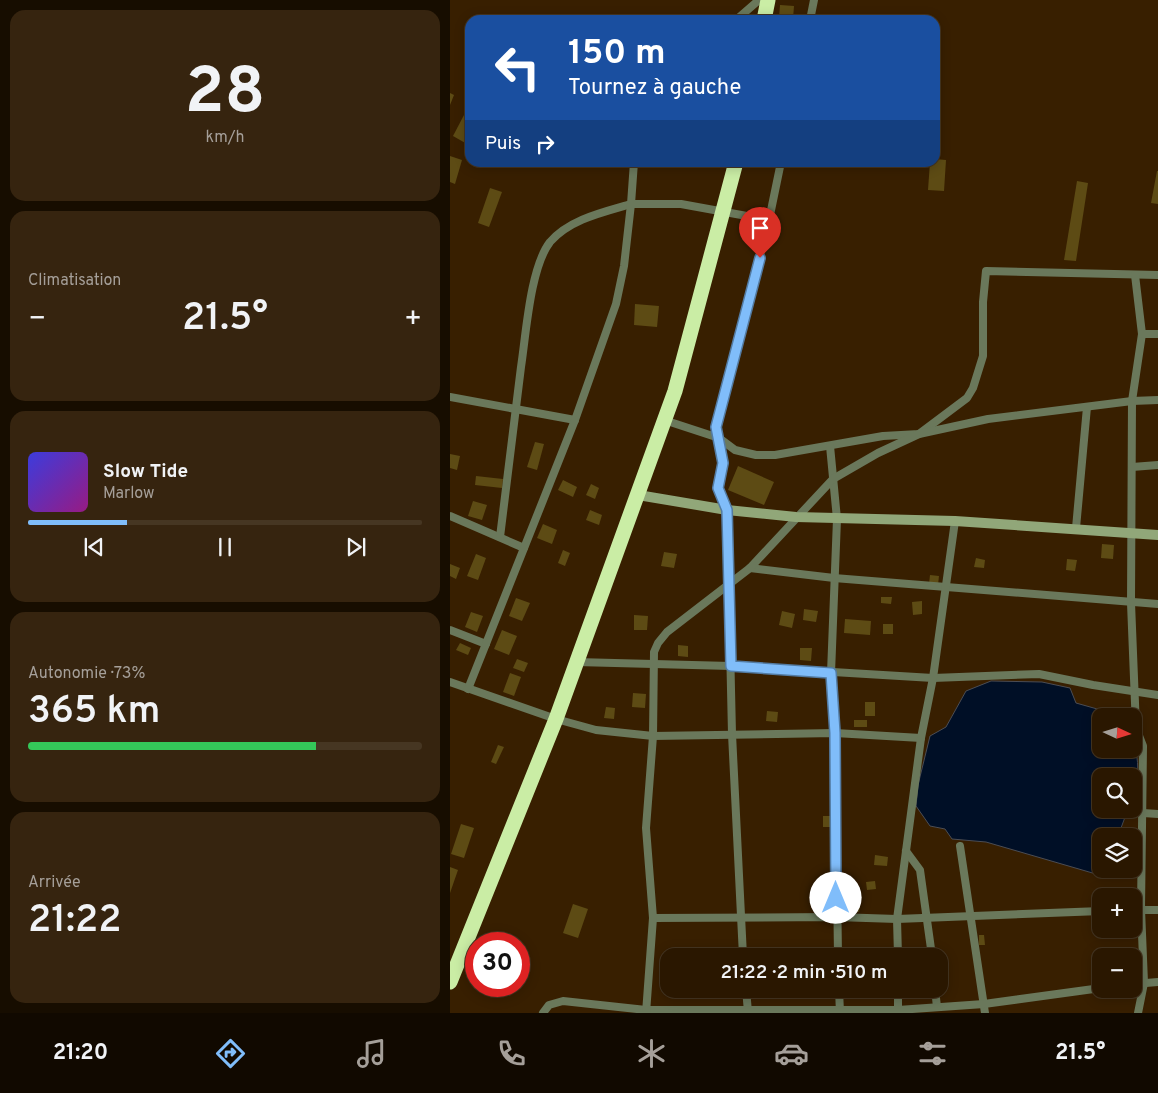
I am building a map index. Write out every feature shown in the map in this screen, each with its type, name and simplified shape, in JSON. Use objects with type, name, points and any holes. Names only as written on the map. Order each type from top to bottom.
[{"type":"highway","points":[[765,15],[768,0]]},
{"type":"highway","points":[[450,982],[556,719],[638,495],[664,420],[697,313],[735,167]]},
{"type":"street","points":[[742,15],[759,0]]},
{"type":"street","points":[[811,15],[814,0]]},
{"type":"street","points":[[468,689],[575,420],[616,304],[624,266],[634,167]]},
{"type":"street","points":[[742,948],[739,919],[732,734],[727,510],[718,488],[723,463],[716,427],[769,220],[780,167]]},
{"type":"street","points":[[500,538],[528,320],[542,255],[551,241],[585,218],[602,211],[631,204],[681,204],[769,220]]},
{"type":"street","points":[[646,1011],[653,918],[646,828],[653,736],[654,652],[658,643],[667,632],[750,568],[833,479],[919,434],[967,398],[973,388],[983,356],[986,271],[1158,275]]},
{"type":"street","points":[[1135,275],[1142,334],[1132,401],[1131,603],[1136,728],[1143,746],[1143,813],[1138,888]]},
{"type":"street","points":[[1142,334],[1158,334]]},
{"type":"street","points":[[450,397],[575,420]]},
{"type":"street","points":[[664,420],[719,438],[735,450],[756,455],[775,456],[883,436],[919,434],[988,419],[1132,401],[1158,400]]},
{"type":"street","points":[[1076,528],[1087,407]]},
{"type":"street","points":[[830,446],[837,519],[831,673],[835,733],[838,948]]},
{"type":"street","points":[[1132,467],[1158,465]]},
{"type":"street","points":[[638,495],[727,510],[796,517],[1076,528],[1158,535]]},
{"type":"street","points":[[450,516],[524,548]]},
{"type":"street","points":[[898,948],[898,919],[921,738],[933,678],[955,522]]},
{"type":"street","points":[[750,568],[834,578],[1158,604]]},
{"type":"street","points":[[450,630],[486,644]]},
{"type":"street","points":[[576,662],[654,666],[731,666],[933,678],[1039,674],[1158,695]]},
{"type":"street","points":[[450,682],[556,719],[596,730],[653,736],[835,733],[921,738]]},
{"type":"street","points":[[1143,813],[1158,814]]},
{"type":"street","points":[[960,846],[972,916],[985,1013]]},
{"type":"street","points":[[906,851],[920,870],[931,948]]},
{"type":"street","points":[[1142,909],[1158,910]]},
{"type":"street","points":[[653,918],[739,919],[836,916],[898,919],[1092,911]]},
{"type":"street","points":[[1138,1013],[1144,983],[1140,938]]},
{"type":"street","points":[[1144,983],[1158,982]]},
{"type":"street","points":[[543,1013],[549,1005],[563,1001],[646,1011],[898,1012],[984,1004],[1092,989]]},
{"type":"street","points":[[747,998],[748,1011]]},
{"type":"street","points":[[839,998],[840,1011]]},
{"type":"street","points":[[898,998],[898,1012]]},
{"type":"street","points":[[936,998],[937,1007]]},
{"type":"water","points":[[991,681],[1042,682],[1070,688],[1076,703],[1094,708],[1092,708],[1092,758],[1137,758],[1138,768],[1092,768],[1092,818],[1125,818],[1121,828],[1092,828],[1092,873],[986,842],[952,839],[945,829],[930,826],[916,806],[918,785],[930,736],[946,727],[966,691]]},
{"type":"building","points":[[780,5],[794,6],[793,15],[779,15]]},
{"type":"building","points":[[450,93],[454,95],[450,105]]},
{"type":"building","points":[[464,115],[465,116],[465,143],[453,136]]},
{"type":"building","points":[[450,156],[462,160],[455,184],[450,182]]},
{"type":"building","points":[[940,159],[946,160],[944,191],[928,190],[930,167],[940,167]]},
{"type":"building","points":[[1158,171],[1158,204],[1151,203]]},
{"type":"building","points":[[1077,181],[1088,183],[1076,261],[1064,260]]},
{"type":"building","points":[[490,188],[502,192],[489,227],[478,223]]},
{"type":"building","points":[[635,304],[659,306],[657,327],[634,325]]},
{"type":"building","points":[[535,442],[544,444],[537,470],[527,467]]},
{"type":"building","points":[[450,454],[460,456],[457,470],[450,468]]},
{"type":"building","points":[[738,466],[774,482],[764,505],[728,490]]},
{"type":"building","points":[[476,476],[503,479],[502,488],[475,485]]},
{"type":"building","points":[[563,480],[577,487],[573,497],[558,490]]},
{"type":"building","points":[[591,484],[599,488],[595,499],[586,495]]},
{"type":"building","points":[[473,501],[487,505],[482,520],[468,516]]},
{"type":"building","points":[[590,510],[602,515],[599,525],[586,520]]},
{"type":"building","points":[[543,524],[557,530],[552,544],[537,538]]},
{"type":"building","points":[[1102,544],[1114,545],[1113,559],[1101,558]]},
{"type":"building","points":[[563,550],[570,553],[565,566],[558,563]]},
{"type":"building","points":[[664,552],[677,554],[674,568],[661,566]]},
{"type":"building","points":[[476,554],[486,558],[478,580],[467,576]]},
{"type":"building","points":[[976,558],[985,560],[984,568],[974,567]]},
{"type":"building","points":[[1067,559],[1077,560],[1075,571],[1066,570]]},
{"type":"building","points":[[450,564],[460,568],[456,579],[450,576]]},
{"type":"building","points":[[930,575],[939,576],[938,585],[929,584]]},
{"type":"building","points":[[881,597],[892,597],[891,604],[881,603]]},
{"type":"building","points":[[516,598],[530,603],[522,621],[509,616]]},
{"type":"building","points":[[922,601],[922,614],[913,615],[912,602]]},
{"type":"building","points":[[804,609],[818,611],[816,622],[803,620]]},
{"type":"building","points":[[782,611],[795,614],[792,628],[779,625]]},
{"type":"building","points":[[471,612],[483,616],[477,632],[465,627]]},
{"type":"building","points":[[634,615],[648,616],[647,630],[634,630]]},
{"type":"building","points":[[845,619],[871,621],[870,635],[844,633]]},
{"type":"building","points":[[883,624],[893,624],[893,634],[883,634]]},
{"type":"building","points":[[502,630],[517,636],[509,655],[494,649]]},
{"type":"building","points":[[460,643],[471,648],[468,655],[456,650]]},
{"type":"building","points":[[678,645],[688,646],[688,657],[678,656]]},
{"type":"building","points":[[800,648],[812,648],[811,661],[800,660]]},
{"type":"building","points":[[517,659],[528,663],[524,672],[513,668]]},
{"type":"building","points":[[510,673],[521,677],[514,696],[503,692]]},
{"type":"building","points":[[633,693],[646,694],[645,708],[632,707]]},
{"type":"building","points":[[865,702],[875,702],[875,716],[865,716]]},
{"type":"building","points":[[606,707],[615,708],[614,719],[604,718]]},
{"type":"building","points":[[767,711],[778,712],[777,722],[766,721]]},
{"type":"building","points":[[854,720],[867,720],[867,727],[854,727]]},
{"type":"building","points":[[498,745],[504,747],[496,764],[491,762]]},
{"type":"building","points":[[823,816],[832,816],[831,827],[823,827]]},
{"type":"building","points":[[461,824],[474,828],[464,858],[451,854]]},
{"type":"building","points":[[875,855],[888,857],[887,866],[874,865]]},
{"type":"building","points":[[450,867],[458,870],[450,893]]},
{"type":"building","points":[[875,881],[876,889],[867,890],[866,882]]},
{"type":"building","points":[[573,904],[588,909],[578,938],[563,933]]},
{"type":"building","points":[[846,905],[860,906],[859,912],[845,911]]},
{"type":"building","points":[[979,935],[984,935],[985,945],[979,945]]},
{"type":"route","points":[[760,258],[716,427],[723,463],[718,488],[727,510],[731,666],[831,673],[835,733],[836,898]]}]
